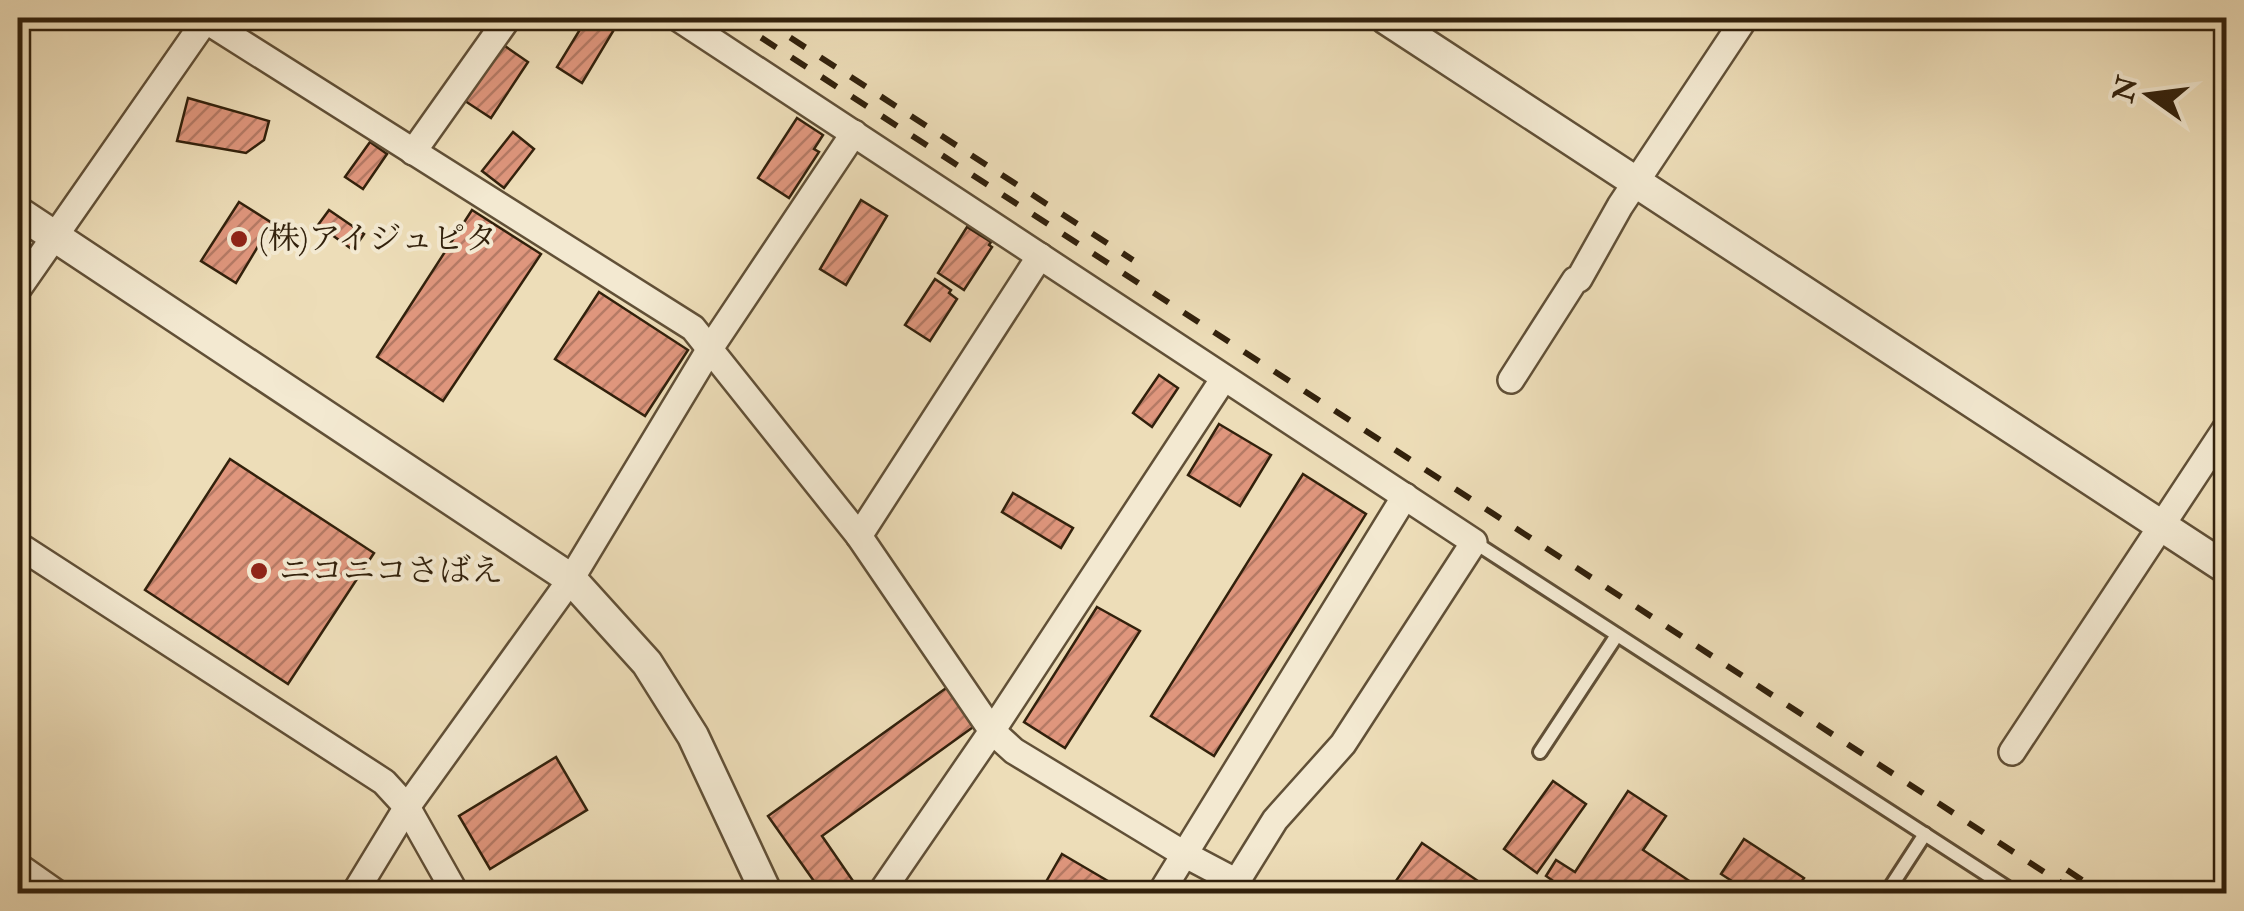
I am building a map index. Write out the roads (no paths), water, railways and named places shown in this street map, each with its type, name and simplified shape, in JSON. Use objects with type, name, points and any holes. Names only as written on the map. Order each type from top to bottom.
[{"type":"street","points":[[18,288],[204,18],[693,328],[859,536],[992,731],[1014,751],[1233,888],[1274,820],[1343,744],[1474,542],[678,18]]},
{"type":"street","points":[[414,152],[508,18]]},
{"type":"street","points":[[1385,18],[2226,568]]},
{"type":"street","points":[[1511,380],[1745,18]]},
{"type":"street","points":[[354,894],[407,807],[571,579],[711,347],[854,133]]},
{"type":"street","points":[[18,212],[571,579],[647,664],[693,736],[767,894]]},
{"type":"street","points":[[859,536],[1040,256]]},
{"type":"street","points":[[880,894],[1224,378]]},
{"type":"street","points":[[2012,752],[2226,428]]},
{"type":"street","points":[[1160,894],[1405,496]]},
{"type":"street","points":[[18,545],[384,782],[407,807],[456,894]]},
{"type":"street","points":[[18,866],[58,894]]},
{"type":"lane","points":[[1474,542],[2017,894]]},
{"type":"lane","points":[[1540,752],[1617,635]]},
{"type":"lane","points":[[1886,894],[1925,834]]},
{"type":"railway","points":[[731,18],[2078,894]]},
{"type":"railway","points":[[760,18],[1133,260]]},
{"type":"railway","points":[[2067,870],[2103,894]]},
{"type":"place","name":"(株)アイジュピタ","points":[[239,239]]},
{"type":"place","name":"ニコニコさばえ","points":[[259,571]]}]
